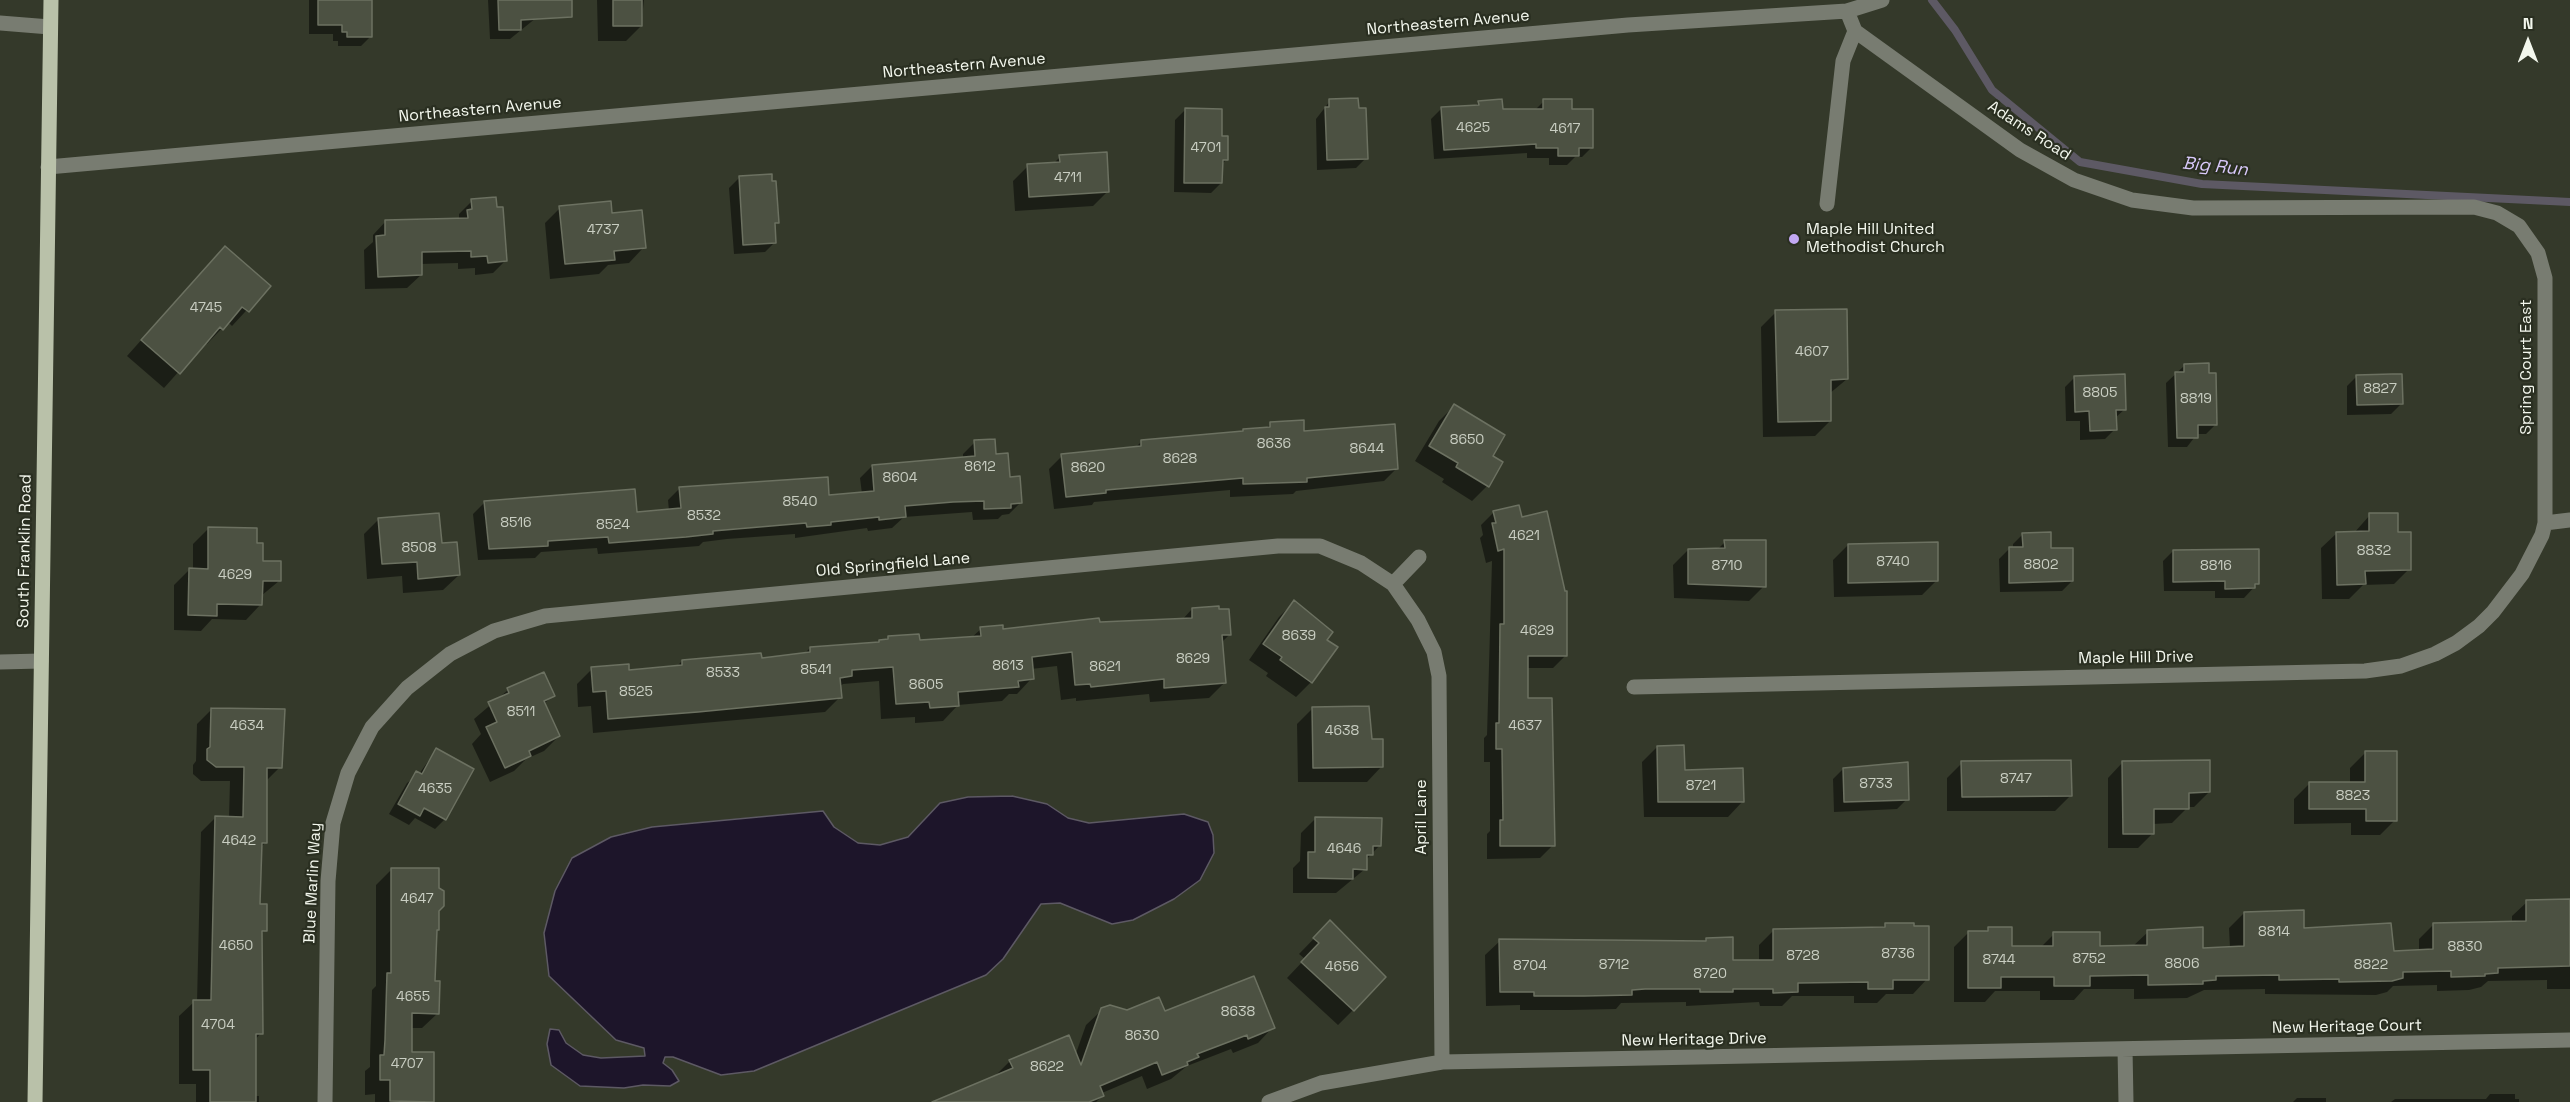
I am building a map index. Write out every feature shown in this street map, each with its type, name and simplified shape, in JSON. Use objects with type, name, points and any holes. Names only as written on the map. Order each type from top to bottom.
[{"type":"main road","name":"South Franklin Road","points":[[35,1102],[51,0]]},
{"type":"street","name":"Northeastern Avenue","points":[[48,167],[1628,25],[1847,11],[1882,0]]},
{"type":"street","points":[[1827,204],[1843,61],[1855,31],[1847,11]]},
{"type":"street","points":[[0,23],[50,27]]},
{"type":"street","name":"Adams Road","points":[[1855,31],[2020,150],[2074,180],[2132,200],[2193,208],[2474,207],[2513,222]]},
{"type":"street","name":"Spring Court East","points":[[2513,222],[2532,241],[2544,270],[2545,524]]},
{"type":"street","points":[[2545,524],[2570,520]]},
{"type":"street","name":"Maple Hill Drive","points":[[1634,687],[2365,671],[2401,666],[2435,654],[2456,643],[2493,612],[2522,574],[2538,545],[2545,524]]},
{"type":"street","name":"Old Springfield Lane","points":[[407,688],[450,654],[494,631],[545,616],[1278,546],[1320,546],[1361,563],[1393,584]]},
{"type":"street","points":[[1393,584],[1419,557]]},
{"type":"street","name":"April Lane","points":[[1393,584],[1418,620],[1434,652],[1439,676],[1442,1062]]},
{"type":"street","points":[[0,662],[41,661]]},
{"type":"street","name":"Blue Marlin Way","points":[[325,1102],[328,881],[333,823],[348,773],[372,727],[407,688]]},
{"type":"street","name":"New Heritage Court","points":[[2126,1049],[2570,1040]]},
{"type":"street","points":[[2126,1049],[2126,1102]]},
{"type":"street","name":"New Heritage Drive","points":[[1269,1102],[1321,1083],[1442,1062],[2126,1049]]},
{"type":"shaded area","points":[[1012,796],[1047,804],[1068,818],[1089,823],[1184,814],[1208,822],[1213,835],[1214,853],[1200,880],[1174,899],[1133,920],[1112,924],[1060,903],[1041,904],[1003,959],[986,975],[754,1071],[721,1075],[673,1057],[665,1057],[663,1063],[672,1070],[679,1081],[670,1086],[643,1085],[624,1088],[580,1086],[551,1065],[547,1044],[550,1029],[559,1030],[566,1043],[583,1055],[601,1058],[645,1056],[644,1048],[616,1040],[549,976],[544,933],[555,891],[572,858],[611,837],[652,827],[823,811],[834,827],[858,843],[880,845],[908,837],[940,803],[968,797]]},
{"type":"building","points":[[318,0],[372,0],[372,37],[347,37],[347,32],[342,32],[342,25],[318,25]]},
{"type":"building","points":[[498,0],[572,0],[572,17],[521,20],[521,30],[499,30]]},
{"type":"building","points":[[613,0],[642,0],[642,26],[613,26]]},
{"type":"building","points":[[1358,98],[1359,108],[1366,108],[1368,159],[1327,160],[1325,107],[1329,107],[1329,99]]},
{"type":"building","points":[[1502,99],[1503,109],[1543,109],[1543,99],[1572,99],[1572,109],[1593,109],[1593,148],[1579,148],[1579,156],[1558,156],[1558,148],[1536,148],[1536,144],[1444,150],[1441,107],[1479,105],[1478,101]]},
{"type":"building","points":[[1185,108],[1222,109],[1222,136],[1228,136],[1228,160],[1223,160],[1222,183],[1184,183]]},
{"type":"building","points":[[1107,152],[1109,192],[1029,197],[1027,164],[1060,162],[1059,155]]},
{"type":"building","points":[[772,174],[772,181],[776,181],[779,223],[775,223],[776,243],[743,245],[739,176]]},
{"type":"building","points":[[496,197],[497,207],[503,207],[507,261],[488,263],[487,256],[471,257],[471,251],[422,252],[422,275],[378,277],[376,236],[385,235],[385,220],[468,218],[467,210],[472,209],[471,199]]},
{"type":"building","points":[[611,201],[612,213],[642,210],[646,248],[614,251],[615,260],[565,264],[559,206]]},
{"type":"building","points":[[225,246],[271,286],[249,312],[242,307],[223,330],[220,327],[180,374],[141,340]]},
{"type":"building","points":[[1847,309],[1848,379],[1831,380],[1831,421],[1778,422],[1775,310]]},
{"type":"building","points":[[2209,363],[2209,373],[2216,373],[2217,425],[2198,425],[2198,438],[2177,438],[2175,372],[2184,372],[2184,364]]},
{"type":"building","points":[[2125,374],[2126,410],[2116,410],[2117,430],[2090,431],[2089,411],[2075,412],[2074,376]]},
{"type":"building","points":[[2402,374],[2403,404],[2357,405],[2356,375]]},
{"type":"building","points":[[1454,404],[1505,435],[1493,456],[1503,462],[1489,487],[1456,467],[1458,463],[1429,446]]},
{"type":"building","points":[[1304,420],[1304,431],[1395,424],[1398,469],[1307,478],[1307,482],[1243,484],[1243,478],[1106,490],[1106,493],[1066,497],[1061,454],[1141,446],[1141,440],[1243,431],[1243,429],[1270,427],[1270,422]]},
{"type":"building","points":[[995,439],[996,454],[1008,453],[1010,477],[1020,476],[1022,503],[1011,504],[1011,508],[984,509],[984,501],[953,502],[905,506],[906,517],[831,522],[831,525],[807,527],[806,523],[713,531],[713,534],[686,537],[609,543],[608,537],[548,541],[548,546],[489,549],[484,501],[635,489],[637,512],[681,508],[679,487],[828,477],[829,495],[874,491],[872,465],[975,456],[974,440]]},
{"type":"building","points":[[1519,505],[1522,517],[1547,511],[1565,591],[1567,591],[1567,656],[1528,656],[1528,698],[1552,698],[1555,846],[1500,846],[1500,820],[1503,820],[1502,749],[1496,749],[1496,723],[1499,723],[1500,624],[1504,624],[1504,549],[1498,551],[1492,523],[1496,523],[1493,511]]},
{"type":"building","points":[[439,513],[442,543],[457,542],[460,575],[418,579],[417,562],[382,564],[378,518]]},
{"type":"building","points":[[2369,513],[2398,513],[2398,532],[2411,532],[2411,570],[2365,571],[2366,584],[2337,585],[2336,532],[2369,531]]},
{"type":"building","points":[[208,527],[257,528],[257,543],[263,543],[263,561],[281,561],[281,581],[263,581],[262,605],[217,604],[217,616],[188,615],[189,568],[208,569]]},
{"type":"building","points":[[2051,532],[2051,548],[2073,548],[2073,581],[2009,583],[2009,547],[2023,547],[2022,533]]},
{"type":"building","points":[[1724,540],[1766,540],[1766,587],[1688,584],[1688,549],[1725,548]]},
{"type":"building","points":[[1938,542],[1938,581],[1848,583],[1848,544]]},
{"type":"building","points":[[2259,549],[2259,584],[2255,584],[2255,588],[2225,589],[2225,581],[2173,582],[2173,550]]},
{"type":"building","points":[[1294,600],[1333,632],[1327,640],[1338,647],[1312,683],[1280,660],[1282,657],[1263,644]]},
{"type":"building","points":[[1219,606],[1219,609],[1229,609],[1231,635],[1222,635],[1226,683],[1164,688],[1164,679],[1091,687],[1090,684],[1075,685],[1072,652],[1032,657],[1034,679],[1018,681],[1019,687],[958,692],[959,706],[930,708],[929,702],[896,704],[893,667],[852,670],[852,676],[840,678],[842,698],[698,712],[608,719],[606,691],[593,692],[591,667],[629,664],[629,670],[682,665],[682,660],[761,653],[762,658],[810,652],[810,647],[879,642],[879,640],[888,639],[888,636],[919,634],[920,640],[981,636],[980,627],[1003,625],[1003,629],[1099,618],[1100,622],[1192,618],[1192,608]]},
{"type":"building","points":[[544,672],[555,696],[544,701],[560,736],[529,751],[531,756],[505,768],[486,727],[497,722],[488,702],[509,693],[507,688]]},
{"type":"building","points":[[1369,706],[1372,739],[1383,739],[1383,767],[1313,768],[1312,707]]},
{"type":"building","points":[[211,708],[285,709],[282,768],[267,768],[267,843],[262,843],[260,904],[267,904],[267,931],[262,931],[263,1034],[256,1034],[256,1102],[210,1102],[210,1070],[193,1070],[193,1000],[211,1000],[215,816],[243,817],[244,767],[216,767],[207,760],[207,749],[210,747]]},
{"type":"building","points":[[1684,745],[1685,770],[1743,768],[1744,802],[1658,802],[1657,746]]},
{"type":"building","points":[[436,748],[474,769],[446,820],[424,808],[420,816],[398,804],[416,771],[422,774]]},
{"type":"building","points":[[2365,751],[2397,751],[2397,821],[2366,821],[2366,809],[2309,809],[2309,782],[2365,782]]},
{"type":"building","points":[[2071,760],[2072,796],[1962,797],[1961,761]]},
{"type":"building","points":[[2210,760],[2210,792],[2189,793],[2189,809],[2154,809],[2154,834],[2123,834],[2122,761]]},
{"type":"building","points":[[1908,762],[1909,800],[1844,802],[1843,768]]},
{"type":"building","points":[[1315,817],[1382,818],[1381,846],[1373,846],[1373,855],[1367,855],[1367,870],[1353,869],[1353,879],[1308,878],[1308,852],[1315,852]]},
{"type":"building","points":[[391,868],[439,868],[439,888],[444,891],[444,906],[439,911],[439,930],[437,930],[435,981],[440,981],[439,1014],[412,1013],[412,1052],[434,1052],[434,1102],[390,1101],[390,1080],[380,1080],[380,1055],[384,1055],[385,1040],[387,973],[391,973]]},
{"type":"building","points":[[2570,899],[2570,966],[2498,968],[2498,973],[2485,974],[2485,976],[2451,977],[2451,971],[2403,972],[2403,978],[2392,981],[2279,980],[2279,975],[2216,976],[2216,980],[2203,981],[2203,984],[2148,985],[2148,975],[2090,976],[2090,986],[2054,986],[2054,977],[2001,977],[2001,988],[1968,988],[1968,931],[1988,931],[1988,927],[2012,927],[2012,946],[2053,946],[2053,932],[2100,932],[2100,946],[2147,945],[2147,930],[2203,927],[2203,948],[2244,946],[2244,912],[2304,910],[2304,928],[2391,923],[2394,951],[2433,949],[2433,923],[2526,921],[2526,900]]},
{"type":"building","points":[[1330,920],[1386,977],[1354,1011],[1301,962],[1319,943],[1313,938]]},
{"type":"building","points":[[1885,923],[1914,923],[1914,926],[1929,926],[1929,980],[1893,980],[1893,989],[1868,989],[1868,982],[1798,983],[1798,992],[1773,993],[1773,989],[1700,992],[1700,989],[1645,989],[1632,990],[1632,995],[1584,996],[1534,996],[1534,992],[1500,992],[1499,939],[1706,941],[1706,938],[1733,937],[1733,960],[1773,960],[1773,929],[1885,927]]},
{"type":"building","points":[[1254,976],[1275,1028],[1248,1039],[1247,1035],[1197,1054],[1199,1057],[1187,1062],[1188,1065],[1162,1075],[1157,1062],[1100,1086],[1104,1096],[1089,1102],[932,1102],[1013,1068],[1009,1060],[1069,1035],[1081,1065],[1101,1008],[1110,1005],[1127,1010],[1159,997],[1165,1011]]},
{"type":"waterway","name":"Big Run","points":[[1932,0],[1955,30],[1992,90],[2080,162],[2202,184],[2570,202]]},
{"type":"place","name":"Maple Hill United Methodist Church","points":[[1794,239]]}]
